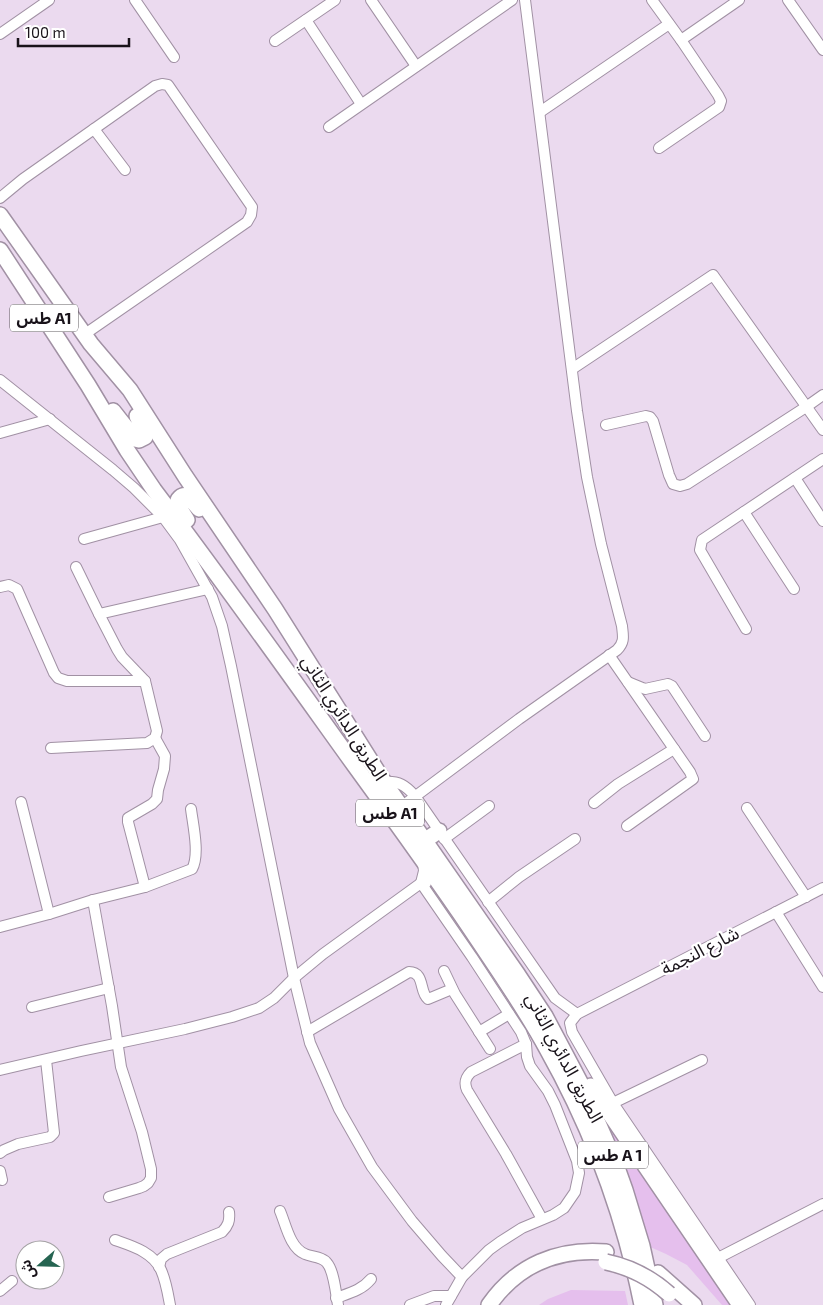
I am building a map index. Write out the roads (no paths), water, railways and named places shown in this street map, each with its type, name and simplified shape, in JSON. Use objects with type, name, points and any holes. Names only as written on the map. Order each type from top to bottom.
[{"type":"highway","name":"الطريق الدائري الثاني","points":[[0,215],[88,339],[130,390],[185,476],[275,609],[384,782],[518,975],[544,1016],[582,1084],[616,1162],[642,1246],[655,1305]]},
{"type":"highway","points":[[0,241],[109,406],[135,439],[143,439],[146,433],[132,406],[88,339]]},
{"type":"highway","name":"الطريق الدائري الثاني","points":[[0,250],[154,490],[423,858],[443,888],[478,953],[507,982],[534,1024],[575,1104],[597,1155],[615,1203],[635,1272],[640,1301]]},
{"type":"highway","points":[[250,621],[239,597],[179,508],[178,501],[181,497],[186,495],[191,498],[251,583],[275,609]]},
{"type":"highway","points":[[424,841],[442,835]]},
{"type":"highway","points":[[544,1016],[567,1046],[602,1103],[740,1305]]},
{"type":"highway","points":[[490,1305],[508,1283],[525,1270],[539,1262],[574,1252],[633,1260],[658,1273],[694,1305]]},
{"type":"highway","points":[[502,1305],[521,1285],[546,1270],[556,1266],[606,1257],[653,1281],[681,1305]]},
{"type":"street","points":[[0,34],[49,0]]},
{"type":"street","points":[[135,0],[174,57]]},
{"type":"street","points":[[275,41],[335,0]]},
{"type":"street","points":[[371,0],[416,66]]},
{"type":"street","points":[[329,127],[512,0]]},
{"type":"street","points":[[652,0],[721,101],[719,107],[659,148]]},
{"type":"street","points":[[681,40],[739,0]]},
{"type":"street","points":[[788,0],[823,50]]},
{"type":"street","points":[[401,807],[609,655],[621,646],[624,640],[587,477],[540,112],[528,2]]},
{"type":"street","points":[[306,20],[361,104]]},
{"type":"street","points":[[540,112],[669,24]]},
{"type":"street","points":[[0,198],[23,179],[155,86],[162,84],[168,85],[252,207],[252,215],[247,222],[88,339]]},
{"type":"street","points":[[94,129],[125,170]]},
{"type":"street","points":[[572,369],[713,275],[823,430]]},
{"type":"street","points":[[0,380],[113,470],[163,517],[180,540],[208,589],[216,607],[231,666],[294,978],[310,1043],[339,1109],[372,1167],[412,1221],[462,1277]]},
{"type":"street","points":[[606,425],[646,416],[650,417],[653,421],[669,475],[673,484],[680,486],[687,484],[823,395]]},
{"type":"street","points":[[0,434],[50,419]]},
{"type":"street","points":[[746,629],[700,550],[702,540],[823,459]]},
{"type":"street","points":[[795,478],[823,521]]},
{"type":"street","points":[[744,512],[794,589]]},
{"type":"street","points":[[84,539],[163,517]]},
{"type":"street","points":[[51,748],[146,743],[155,738],[157,731],[145,681],[122,657],[98,614],[76,567]]},
{"type":"street","points":[[0,587],[9,585],[17,589],[54,673],[58,678],[67,680],[145,681]]},
{"type":"street","points":[[98,614],[208,589]]},
{"type":"street","points":[[609,655],[692,775],[692,781],[627,826]]},
{"type":"street","points":[[628,682],[645,689],[668,684],[672,686],[705,736]]},
{"type":"street","points":[[145,886],[128,818],[157,799],[165,756],[155,738]]},
{"type":"street","points":[[594,803],[618,784],[674,749]]},
{"type":"street","points":[[384,782],[398,782],[415,796],[555,998],[577,1014],[570,1023],[572,1032],[613,1103],[750,1305]]},
{"type":"street","points":[[21,802],[49,914]]},
{"type":"street","points":[[442,835],[489,806]]},
{"type":"street","points":[[747,808],[806,897]]},
{"type":"street","points":[[0,927],[145,886],[192,869],[196,856],[191,809]]},
{"type":"street","points":[[488,902],[519,877],[576,839]]},
{"type":"street","points":[[421,883],[424,871],[423,858]]},
{"type":"street","points":[[410,1305],[434,1296],[448,1300],[462,1277],[480,1258],[500,1242],[522,1228],[559,1212],[575,1192],[579,1173],[577,1161],[555,1105],[548,1091],[530,1066],[522,1032],[509,1014],[478,953],[421,883]]},
{"type":"street","points":[[0,1070],[185,1029],[250,1011],[274,998],[294,978],[355,930],[421,883],[434,884],[443,888]]},
{"type":"street","name":"شارع النجمة","points":[[577,1014],[823,888]]},
{"type":"street","points":[[93,900],[121,1067],[142,1132],[151,1169],[148,1183],[139,1188],[108,1197]]},
{"type":"street","points":[[776,912],[823,987]]},
{"type":"street","points":[[444,971],[452,988],[490,1049]]},
{"type":"street","points":[[307,1032],[409,972],[416,974],[421,982],[424,996],[428,999],[452,988]]},
{"type":"street","points":[[32,1008],[109,988]]},
{"type":"street","points":[[479,1032],[509,1014]]},
{"type":"street","points":[[526,1044],[470,1072],[466,1077],[465,1084],[542,1219]]},
{"type":"street","points":[[0,1153],[10,1147],[50,1137],[54,1133],[46,1060]]},
{"type":"street","points":[[613,1103],[702,1060]]},
{"type":"street","points":[[718,1258],[823,1204]]},
{"type":"street","points":[[280,1211],[295,1247],[303,1253],[322,1259],[328,1264],[337,1301],[366,1285],[371,1278]]},
{"type":"street","points":[[159,1267],[161,1259],[167,1254],[222,1232],[229,1221],[230,1212]]},
{"type":"street","points":[[115,1240],[148,1254],[159,1267],[170,1305]]},
{"type":"street","points":[[0,1291],[12,1282]]}]
